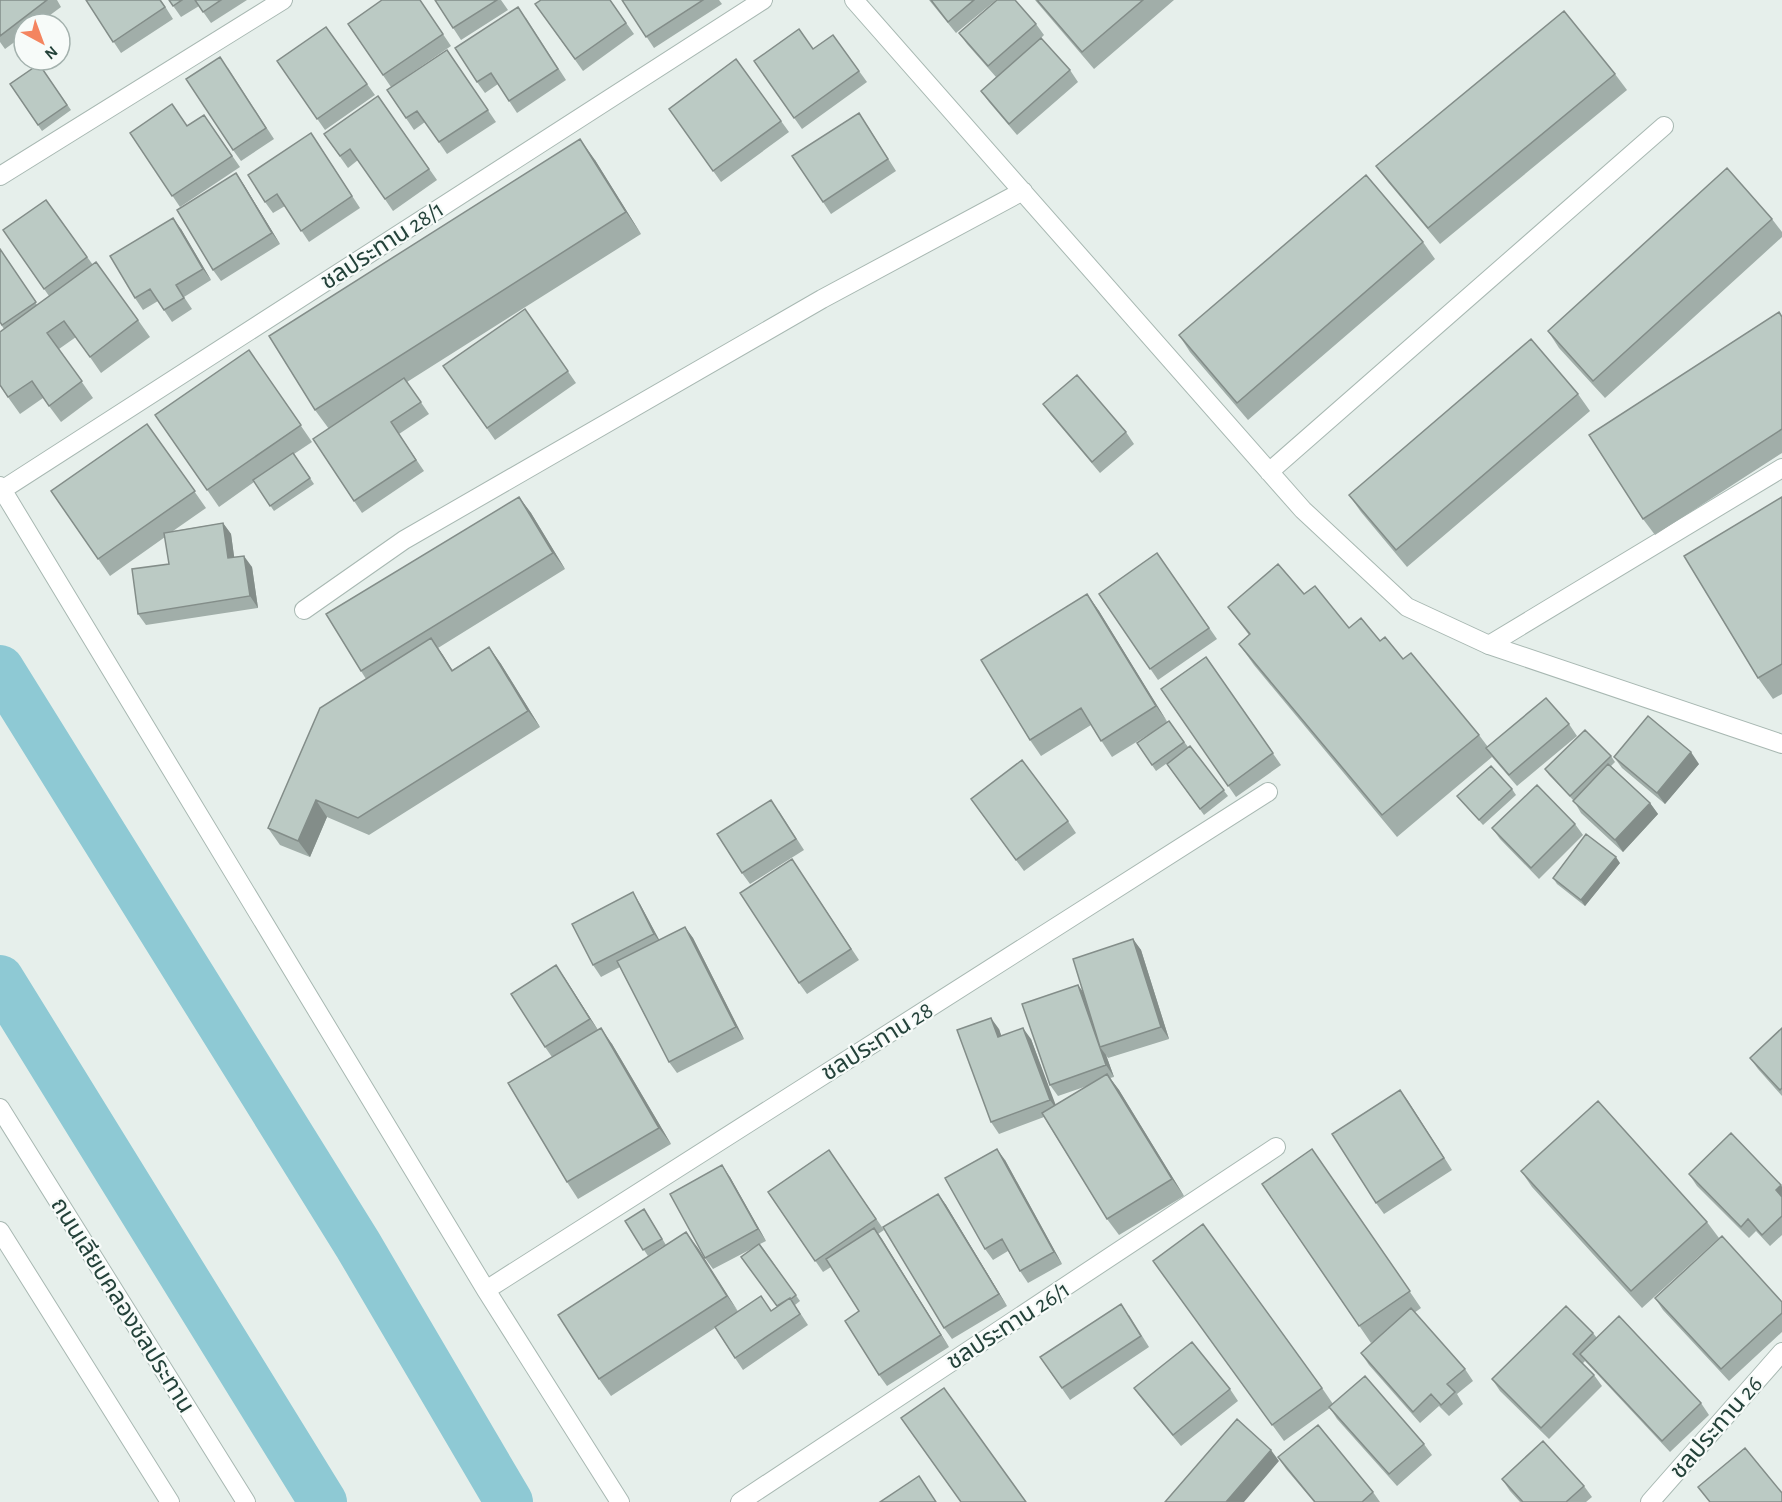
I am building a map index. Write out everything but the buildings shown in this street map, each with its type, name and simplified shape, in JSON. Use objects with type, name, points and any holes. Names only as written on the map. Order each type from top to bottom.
[{"type":"street","points":[[0,176],[283,0]]},
{"type":"street","name":"ชลประทาน 28/1","points":[[1,488],[763,0]]},
{"type":"street","points":[[854,0],[1303,510],[1407,607],[1489,645],[1782,744]]},
{"type":"street","points":[[1269,472],[1664,126]]},
{"type":"street","points":[[304,610],[414,534],[822,299],[1023,191]]},
{"type":"street","points":[[1489,645],[1782,468]]},
{"type":"street","points":[[1,488],[486,1290],[620,1502]]},
{"type":"street","name":"ชลประทาน 28","points":[[486,1290],[1268,792]]},
{"type":"street","name":"ถนนเลียบคลองชลประทาน","points":[[0,1108],[246,1502]]},
{"type":"street","name":"ชลประทาน 26/1","points":[[740,1502],[1276,1147]]},
{"type":"street","points":[[0,1231],[170,1502]]},
{"type":"street","name":"ชลประทาน 26","points":[[1650,1502],[1781,1356]]},
{"type":"waterway","points":[[0,669],[358,1245],[509,1502]]},
{"type":"waterway","points":[[0,979],[323,1502]]}]
